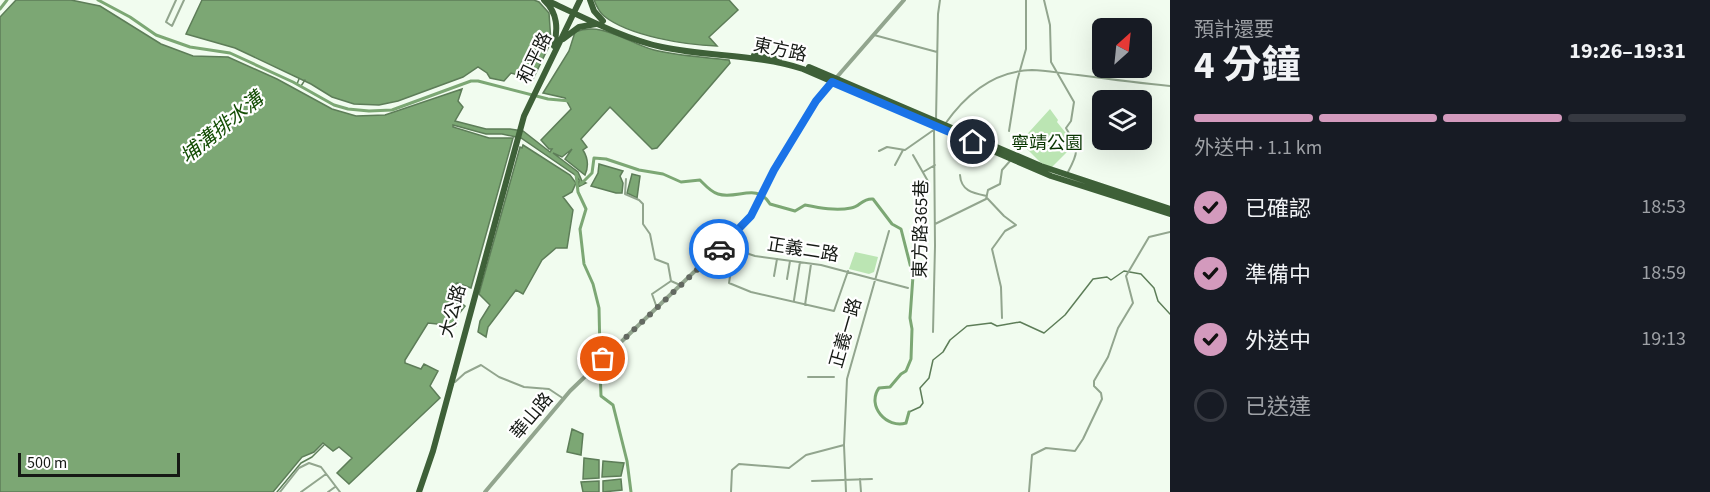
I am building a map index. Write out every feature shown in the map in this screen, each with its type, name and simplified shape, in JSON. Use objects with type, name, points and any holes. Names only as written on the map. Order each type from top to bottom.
[{"type":"main road","name":"東方路","points":[[545,0],[573,10]]},
{"type":"main road","points":[[545,0],[556,21],[555,49]]},
{"type":"main road","name":"東方路","points":[[553,0],[651,45],[789,64],[834,80],[935,126],[1018,159],[1170,215]]},
{"type":"main road","name":"和平路","points":[[518,134],[533,94],[578,0]]},
{"type":"main road","points":[[590,0],[594,11],[603,23]]},
{"type":"main road","points":[[555,49],[563,38],[579,27],[603,23]]},
{"type":"main road","name":"東方路","points":[[935,126],[945,125],[1018,159]]},
{"type":"main road","name":"大公路","points":[[418,492],[433,451],[518,134]]},
{"type":"main road","name":"東方路","points":[[1066,178],[1170,209]]},
{"type":"street","points":[[176,0],[166,22],[172,26],[184,0]]},
{"type":"street","name":"華山路","points":[[485,492],[564,399],[751,216],[764,189],[816,101],[904,0]]},
{"type":"street","name":"東方路365巷","points":[[933,332],[935,126],[940,0]]},
{"type":"street","points":[[1009,131],[1026,49],[1026,0]]},
{"type":"street","points":[[1044,0],[1050,25],[1050,59],[1074,106],[1071,121],[1066,128],[1076,143],[1076,152],[1066,178]]},
{"type":"street","points":[[874,35],[937,52]]},
{"type":"street","points":[[945,125],[965,99],[984,83],[1020,71],[1032,70],[1170,86]]},
{"type":"street","points":[[879,151],[887,147],[903,150],[908,148],[935,126],[1055,180],[1170,215]]},
{"type":"street","points":[[895,165],[903,150]]},
{"type":"street","points":[[913,155],[929,183]]},
{"type":"street","points":[[987,197],[987,190],[1000,184],[1002,170],[1010,161]]},
{"type":"street","points":[[923,172],[936,165]]},
{"type":"street","points":[[960,175],[961,184],[965,189],[987,197],[1004,216],[1016,225],[1005,231],[992,249],[1000,287],[1002,318]]},
{"type":"street","points":[[626,179],[625,194],[643,204],[643,224],[650,234],[655,259],[668,264],[671,281]]},
{"type":"street","points":[[935,224],[987,197]]},
{"type":"street","name":"正義一路","points":[[846,492],[844,445],[847,380],[889,231]]},
{"type":"street","points":[[1029,492],[1032,455],[1046,448],[1075,451],[1083,439],[1102,399],[1101,393],[1094,386],[1094,381],[1108,357],[1118,328],[1133,303],[1126,276],[1149,237],[1170,232]]},
{"type":"street","name":"正義二路","points":[[731,237],[749,254],[848,271],[908,288]]},
{"type":"street","points":[[710,258],[731,270],[729,283],[733,285],[775,298],[794,300],[805,305],[834,310],[848,271]]},
{"type":"street","points":[[774,276],[777,259]]},
{"type":"street","points":[[787,279],[790,261]]},
{"type":"street","points":[[794,300],[800,262]]},
{"type":"street","points":[[805,305],[811,264]]},
{"type":"street","points":[[671,281],[680,286]]},
{"type":"street","points":[[657,308],[652,294],[671,281]]},
{"type":"street","points":[[449,390],[465,374],[481,365],[499,376],[528,388],[549,389],[564,399]]},
{"type":"street","points":[[808,377],[834,377]]},
{"type":"street","points":[[731,492],[732,470],[736,465],[789,468],[800,458],[844,445]]},
{"type":"street","points":[[280,492],[299,468],[309,463],[320,466],[340,492]]},
{"type":"street","points":[[301,492],[326,474]]},
{"type":"street","points":[[860,479],[861,492]]},
{"type":"street","points":[[812,481],[872,479]]},
{"type":"street","points":[[328,492],[335,487]]},
{"type":"green space","name":"寧靖公園","points":[[1050,109],[1073,142],[1073,146],[1051,168],[1040,162],[1020,142]]},
{"type":"green space","points":[[855,252],[878,257],[874,272],[869,274],[849,269]]},
{"type":"water","points":[[16,0],[71,0],[100,6],[161,44],[193,56],[228,57],[277,79],[332,109],[356,116],[385,115],[462,89],[458,101],[463,107],[455,121],[486,129],[523,131],[550,152],[552,149],[549,149],[541,140],[571,109],[565,98],[543,93],[569,51],[575,32],[585,29],[605,31],[654,50],[729,60],[730,63],[657,148],[652,149],[610,107],[581,139],[587,147],[583,150],[587,162],[585,175],[565,159],[572,149],[562,157],[553,153],[578,172],[582,181],[586,183],[578,187],[579,180],[575,175],[521,138],[502,134],[486,134],[453,125],[453,127],[489,138],[513,138],[471,288],[457,283],[449,292],[465,306],[458,315],[456,326],[428,323],[405,360],[405,363],[421,369],[424,364],[438,371],[430,386],[440,398],[349,484],[337,473],[352,458],[339,447],[333,451],[323,443],[314,452],[302,457],[273,492],[0,492],[0,17]]},
{"type":"water","points":[[202,0],[534,0],[549,13],[551,42],[533,79],[511,73],[504,81],[490,78],[478,67],[463,77],[398,101],[379,105],[354,104],[332,97],[311,84],[235,48],[186,34]]},
{"type":"water","points":[[594,0],[729,0],[738,10],[709,37],[717,46],[658,38],[628,29],[604,16]]},
{"type":"water","points":[[523,145],[570,175],[576,183],[572,192],[563,197],[573,210],[567,248],[556,248],[542,260],[523,294],[516,290],[488,327],[486,337],[478,332],[480,321],[490,305],[479,294],[520,147],[522,148]]},
{"type":"water","points":[[599,164],[623,171],[620,176],[623,183],[622,193],[591,186],[598,173]]},
{"type":"water","points":[[632,174],[640,176],[637,198],[627,193]]},
{"type":"water","points":[[572,429],[583,434],[581,455],[567,452]]},
{"type":"water","points":[[584,458],[599,460],[599,478],[583,479]]},
{"type":"water","points":[[603,461],[624,463],[621,476],[602,477]]},
{"type":"water","points":[[621,479],[622,490],[603,492],[603,481]]},
{"type":"water","points":[[599,481],[599,492],[583,492],[581,482]]},
{"type":"waterway","points":[[0,9],[7,0]]},
{"type":"waterway","points":[[98,0],[130,17],[156,35],[190,47],[230,53],[293,82],[334,105],[348,109],[392,110],[471,81],[548,99],[570,101]]},
{"type":"waterway","points":[[297,84],[299,79]]},
{"type":"waterway","points":[[301,86],[305,80]]},
{"type":"waterway","points":[[581,184],[592,173],[594,158],[663,174],[681,182],[700,180],[718,194],[759,194],[770,204],[795,211],[805,205],[845,209],[873,199],[892,224],[901,229],[913,276],[910,318],[911,359],[906,371],[890,387],[879,388],[875,402],[880,415],[892,423],[906,423],[909,412]]},
{"type":"waterway","name":"埔溝排水溝","points":[[576,174],[578,192],[586,209],[580,229],[584,264],[593,284],[599,308],[600,353],[606,362],[600,369],[601,396],[613,405],[627,461],[631,492]]},
{"type":"waterway","points":[[909,412],[923,403],[920,388],[929,378],[933,360],[943,352],[950,340],[967,326],[991,323],[997,326],[1020,322],[1044,333],[1065,315],[1093,279],[1107,277],[1111,280],[1124,271],[1141,274],[1154,288],[1158,301],[1170,314]]},
{"type":"waterway","points":[[277,492],[301,463],[312,457],[324,445]]},
{"type":"way so far","points":[[603,359],[719,249]]},
{"type":"route","points":[[719,249],[751,216],[774,170],[816,101],[832,82],[973,142]]}]
